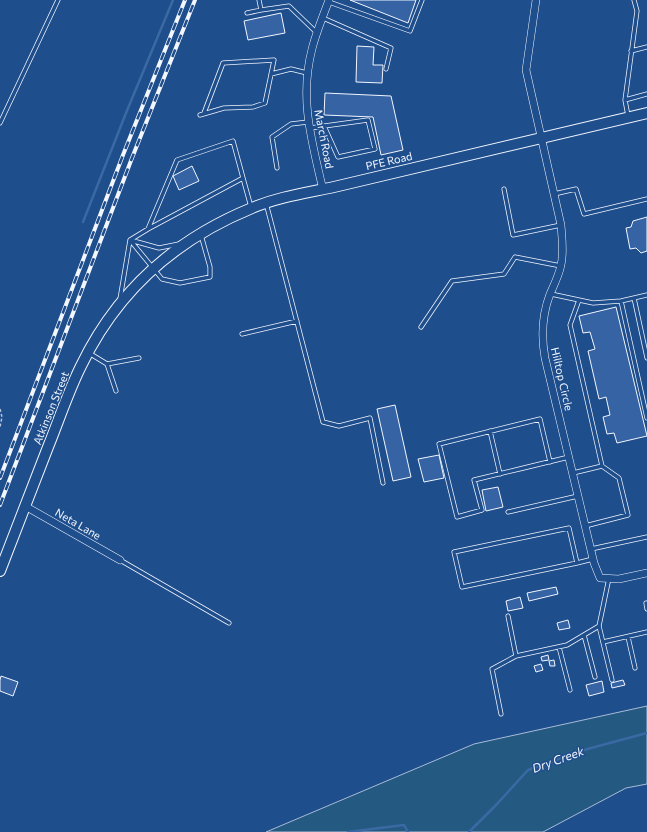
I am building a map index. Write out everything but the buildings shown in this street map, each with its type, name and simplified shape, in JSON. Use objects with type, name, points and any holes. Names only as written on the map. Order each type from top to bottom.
[{"type":"main road","name":"PFE Road","points":[[152,269],[170,253],[200,233],[266,202],[295,194],[323,190],[647,112]]},
{"type":"main road","name":"Atkinson Street","points":[[0,571],[62,410],[88,352],[119,306],[152,269]]},
{"type":"street","name":"Hilltop Circle","points":[[536,0],[526,70],[561,225],[563,245],[561,266],[545,311],[542,329],[542,342],[590,549],[600,578],[609,578]]},
{"type":"street","name":"March Road","points":[[323,190],[308,125],[306,92],[307,73],[312,49],[329,1]]},
{"type":"street","name":"Neta Lane","points":[[25,506],[120,560]]},
{"type":"street","points":[[609,578],[619,579],[647,573]]},
{"type":"lane","points":[[0,123],[58,0]]},
{"type":"lane","points":[[259,0],[260,10]]},
{"type":"lane","points":[[329,1],[410,31],[422,0]]},
{"type":"lane","points":[[628,117],[625,100],[637,11],[634,0]]},
{"type":"lane","points":[[247,13],[289,6],[317,33]]},
{"type":"lane","points":[[323,18],[391,48],[386,69]]},
{"type":"lane","points":[[631,51],[647,47]]},
{"type":"lane","points":[[200,114],[204,113],[224,108],[253,107],[265,103],[274,60],[223,63],[204,113]]},
{"type":"lane","points":[[271,74],[291,69],[307,73]]},
{"type":"lane","points":[[625,100],[647,94]]},
{"type":"lane","points":[[278,168],[272,138],[291,124],[324,126],[368,120],[375,148],[338,157],[324,126]]},
{"type":"lane","points":[[148,229],[177,160],[233,141],[251,208]]},
{"type":"lane","points":[[119,306],[130,240],[243,178]]},
{"type":"lane","points":[[504,189],[513,235],[561,225]]},
{"type":"lane","points":[[554,194],[576,189],[584,214],[647,199]]},
{"type":"lane","points":[[266,202],[323,422],[339,426],[370,418],[383,483]]},
{"type":"lane","points":[[130,240],[152,269],[162,279],[180,283],[210,277],[210,267],[200,233]]},
{"type":"lane","points":[[130,240],[159,248],[186,242]]},
{"type":"lane","points":[[421,327],[452,281],[504,274],[515,256],[561,266]]},
{"type":"lane","points":[[551,294],[593,303],[621,301],[647,295]]},
{"type":"lane","points":[[634,298],[647,358]]},
{"type":"lane","points":[[579,300],[570,325],[602,466],[619,478],[628,515],[585,526]]},
{"type":"lane","points":[[621,301],[647,418]]},
{"type":"lane","points":[[242,334],[297,321]]},
{"type":"lane","points":[[88,352],[107,364],[116,391]]},
{"type":"lane","points":[[107,364],[139,358]]},
{"type":"lane","points":[[550,462],[540,419],[439,444],[457,517],[482,510],[474,480],[550,462],[569,457]]},
{"type":"lane","points":[[490,431],[500,474]]},
{"type":"lane","points":[[573,473],[602,466]]},
{"type":"lane","points":[[508,512],[578,496]]},
{"type":"lane","points":[[577,563],[569,528],[454,552],[462,587],[577,563],[593,559]]},
{"type":"lane","points":[[590,549],[647,537]]},
{"type":"lane","points":[[120,560],[229,623]]},
{"type":"lane","points":[[609,578],[599,626],[612,680]]},
{"type":"lane","points":[[646,604],[647,609]]},
{"type":"lane","points":[[508,616],[516,656]]},
{"type":"lane","points":[[501,714],[492,669],[516,656],[567,645],[599,626]]},
{"type":"lane","points":[[603,642],[647,632]]},
{"type":"lane","points":[[584,635],[594,677]]},
{"type":"lane","points":[[628,637],[635,668]]},
{"type":"lane","points":[[559,647],[570,690]]},
{"type":"path","points":[[0,409],[2,417],[0,427]]},
{"type":"shaded area","points":[[647,706],[647,784],[626,788],[543,832],[266,832],[474,744]]},
{"type":"waterway","points":[[83,222],[173,0]]},
{"type":"waterway","name":"Dry Creek","points":[[469,832],[528,770],[580,751],[647,733]]},
{"type":"waterway","name":"Dry Creek","points":[[348,832],[404,825],[408,832]]},
{"type":"railway","points":[[0,478],[123,155],[185,0]]},
{"type":"railway","points":[[0,505],[132,158],[195,0]]}]
